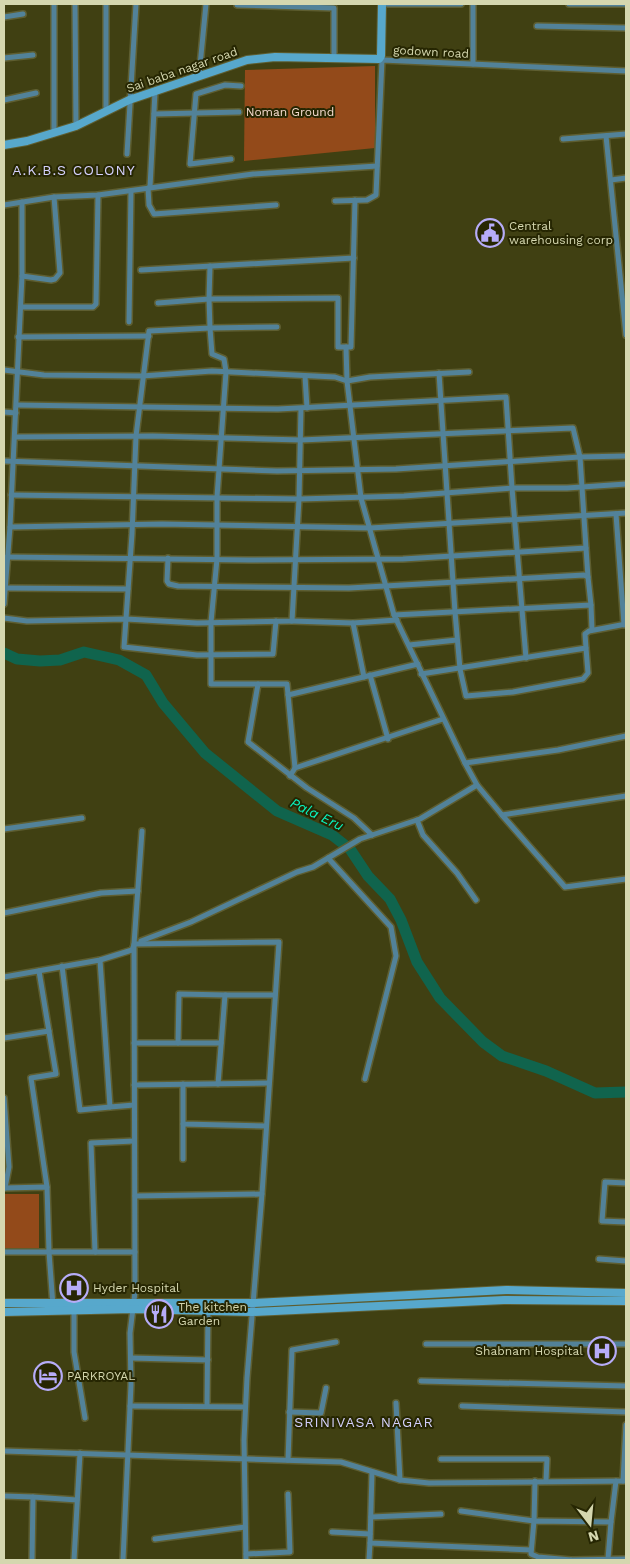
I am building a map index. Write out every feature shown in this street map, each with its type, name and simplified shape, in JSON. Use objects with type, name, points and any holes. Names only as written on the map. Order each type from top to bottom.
[{"type":"street","points":[[54,4],[54,133]]},
{"type":"street","points":[[75,4],[76,126]]},
{"type":"street","points":[[106,4],[106,111]]},
{"type":"street","points":[[127,154],[136,4]]},
{"type":"street","points":[[199,76],[206,4]]},
{"type":"street","points":[[380,59],[382,56],[382,4],[461,4]]},
{"type":"street","points":[[473,4],[473,64]]},
{"type":"street","points":[[570,4],[626,4]]},
{"type":"street","points":[[237,5],[334,6],[334,58]]},
{"type":"street","points":[[4,17],[23,14]]},
{"type":"street","points":[[537,26],[626,28]]},
{"type":"street","points":[[4,58],[33,55]]},
{"type":"street","name":"Sai baba nagar road","points":[[4,145],[76,126],[129,100],[247,60],[274,57],[380,59]]},
{"type":"street","name":"godown road","points":[[335,202],[367,200],[376,195],[380,59],[626,71]]},
{"type":"street","points":[[231,159],[190,164],[196,94],[225,85],[240,86]]},
{"type":"street","points":[[155,92],[149,188],[149,205],[154,214],[276,205]]},
{"type":"street","points":[[4,100],[36,94]]},
{"type":"street","points":[[154,114],[239,112]]},
{"type":"street","points":[[563,139],[626,134]]},
{"type":"street","points":[[606,136],[625,304],[626,335]]},
{"type":"street","points":[[4,205],[54,197],[131,191],[253,174],[377,166]]},
{"type":"street","points":[[611,180],[626,178]]},
{"type":"street","points":[[129,322],[131,191]]},
{"type":"street","points":[[21,306],[92,307],[96,304],[98,195]]},
{"type":"street","points":[[22,276],[51,280],[56,279],[60,273],[54,197]]},
{"type":"street","points":[[158,303],[209,299],[338,298],[338,347],[351,347],[355,200]]},
{"type":"street","points":[[4,604],[17,405],[18,337],[22,276],[22,202]]},
{"type":"street","points":[[141,270],[354,258]]},
{"type":"street","points":[[210,266],[209,299],[212,354],[224,359],[226,372],[220,437],[217,497],[217,559],[211,622],[212,655],[210,684],[287,684],[296,768]]},
{"type":"street","points":[[276,621],[273,654],[212,655],[124,647],[131,558],[138,407],[149,331],[153,329],[277,327]]},
{"type":"street","points":[[18,337],[149,336]]},
{"type":"street","points":[[346,347],[347,381],[361,498],[386,586],[395,617],[465,764],[477,785],[565,887],[626,879]]},
{"type":"street","points":[[4,370],[44,375],[142,376],[226,372],[335,377],[347,381],[370,377],[469,372]]},
{"type":"street","points":[[439,373],[454,612],[460,669],[466,696],[530,689],[583,679],[588,673],[585,634],[592,630],[625,624],[616,514]]},
{"type":"street","points":[[292,620],[305,376]]},
{"type":"street","points":[[17,405],[304,408],[506,397],[518,578],[526,658]]},
{"type":"street","points":[[4,412],[16,414]]},
{"type":"street","points":[[15,437],[136,436],[301,440],[574,428],[580,457],[592,630]]},
{"type":"street","points":[[4,461],[135,467],[300,471],[445,467],[580,457],[626,456]]},
{"type":"street","points":[[11,495],[299,499],[361,498],[512,488],[626,484]]},
{"type":"street","points":[[10,527],[218,525],[370,528],[449,522],[626,514]]},
{"type":"street","points":[[7,557],[379,559],[586,548]]},
{"type":"street","points":[[168,558],[169,584],[178,586],[293,589],[584,575],[588,577]]},
{"type":"street","points":[[5,588],[128,589]]},
{"type":"street","points":[[4,618],[27,622],[126,619],[147,622],[292,620],[354,623],[454,612],[591,605]]},
{"type":"street","points":[[354,623],[364,677]]},
{"type":"street","points":[[409,645],[457,640]]},
{"type":"street","points":[[421,674],[586,648]]},
{"type":"street","points":[[288,695],[418,664]]},
{"type":"street","points":[[370,675],[388,739]]},
{"type":"street","points":[[258,684],[248,742],[290,776],[354,818],[372,835]]},
{"type":"street","points":[[290,776],[296,768],[444,720]]},
{"type":"street","points":[[465,764],[558,750],[626,736]]},
{"type":"street","points":[[134,944],[191,922],[297,872],[313,867],[350,844],[417,820],[477,785]]},
{"type":"street","points":[[502,815],[626,796]]},
{"type":"street","points":[[4,829],[82,818]]},
{"type":"street","points":[[417,820],[423,835],[457,873],[476,900]]},
{"type":"street","points":[[124,1560],[135,1252],[134,944],[142,832]]},
{"type":"street","points":[[328,858],[391,927],[394,938],[396,956],[365,1079]]},
{"type":"street","points":[[4,913],[101,893],[138,892]]},
{"type":"street","points":[[134,944],[279,942],[245,1407],[246,1560]]},
{"type":"street","points":[[4,977],[100,960],[132,950],[134,944]]},
{"type":"street","points":[[100,960],[110,1107]]},
{"type":"street","points":[[62,966],[80,1110],[134,1105]]},
{"type":"street","points":[[39,971],[56,1074],[31,1078],[47,1187],[53,1311]]},
{"type":"street","points":[[178,1043],[179,994],[275,995]]},
{"type":"street","points":[[218,1084],[225,995],[229,995]]},
{"type":"street","points":[[4,1038],[49,1031]]},
{"type":"street","points":[[134,1043],[221,1043]]},
{"type":"street","points":[[134,1085],[268,1083]]},
{"type":"street","points":[[183,1084],[183,1159]]},
{"type":"street","points":[[4,1098],[9,1166],[4,1188],[47,1187]]},
{"type":"street","points":[[183,1124],[266,1126]]},
{"type":"street","points":[[95,1252],[91,1143],[134,1141]]},
{"type":"street","points":[[626,1183],[605,1182],[602,1221],[626,1222]]},
{"type":"street","points":[[135,1196],[262,1194]]},
{"type":"street","points":[[4,1252],[135,1252]]},
{"type":"street","points":[[599,1259],[626,1261]]},
{"type":"street","points":[[4,1312],[74,1311],[134,1305],[252,1303],[506,1290],[626,1293]]},
{"type":"street","points":[[4,1303],[52,1302],[252,1312],[504,1300],[626,1301]]},
{"type":"street","points":[[74,1311],[74,1352],[78,1386],[85,1418]]},
{"type":"street","points":[[207,1406],[208,1311]]},
{"type":"street","points":[[288,1460],[292,1350],[336,1342]]},
{"type":"street","points":[[426,1344],[626,1344]]},
{"type":"street","points":[[131,1358],[208,1360]]},
{"type":"street","points":[[421,1381],[626,1386]]},
{"type":"street","points":[[289,1412],[321,1413],[326,1388]]},
{"type":"street","points":[[396,1403],[400,1480]]},
{"type":"street","points":[[130,1406],[245,1407]]},
{"type":"street","points":[[462,1406],[626,1412]]},
{"type":"street","points":[[4,1451],[340,1462],[400,1480],[428,1483],[624,1481],[626,1425]]},
{"type":"street","points":[[74,1560],[80,1453]]},
{"type":"street","points":[[441,1459],[547,1459],[546,1481]]},
{"type":"street","points":[[369,1560],[372,1472]]},
{"type":"street","points":[[535,1481],[531,1554],[538,1558],[571,1560],[626,1559]]},
{"type":"street","points":[[608,1559],[616,1481]]},
{"type":"street","points":[[246,1554],[290,1552],[288,1494]]},
{"type":"street","points":[[4,1496],[77,1500]]},
{"type":"street","points":[[32,1560],[33,1497]]},
{"type":"street","points":[[461,1512],[534,1521],[611,1522]]},
{"type":"street","points":[[371,1517],[441,1514]]},
{"type":"street","points":[[155,1539],[245,1527]]},
{"type":"street","points":[[332,1532],[370,1534]]},
{"type":"street","points":[[370,1543],[531,1550]]},
{"type":"green space","name":"Noman Ground","points":[[375,66],[375,148],[244,161],[245,70]]},
{"type":"green space","points":[[4,1194],[39,1194],[39,1250],[4,1249]]},
{"type":"waterway","name":"Pala Eru","points":[[4,653],[17,659],[40,661],[60,660],[84,652],[119,660],[146,675],[163,703],[205,753],[277,811],[332,835],[350,849],[368,876],[390,899],[401,920],[417,962],[440,998],[483,1042],[502,1056],[546,1071],[595,1093],[626,1092]]},
{"type":"place","name":"Central warehousing corp","points":[[490,233]]},
{"type":"place","name":"Hyder Hospital","points":[[74,1288]]},
{"type":"place","name":"The kitchen Garden","points":[[159,1314]]},
{"type":"place","name":"Shabnam Hospital","points":[[602,1351]]},
{"type":"place","name":"PARKROYAL","points":[[48,1376]]},
{"type":"district","name":"A.K.B.S COLONY","points":[[74,170]]},
{"type":"district","name":"SRINIVASA NAGAR","points":[[364,1422]]}]
